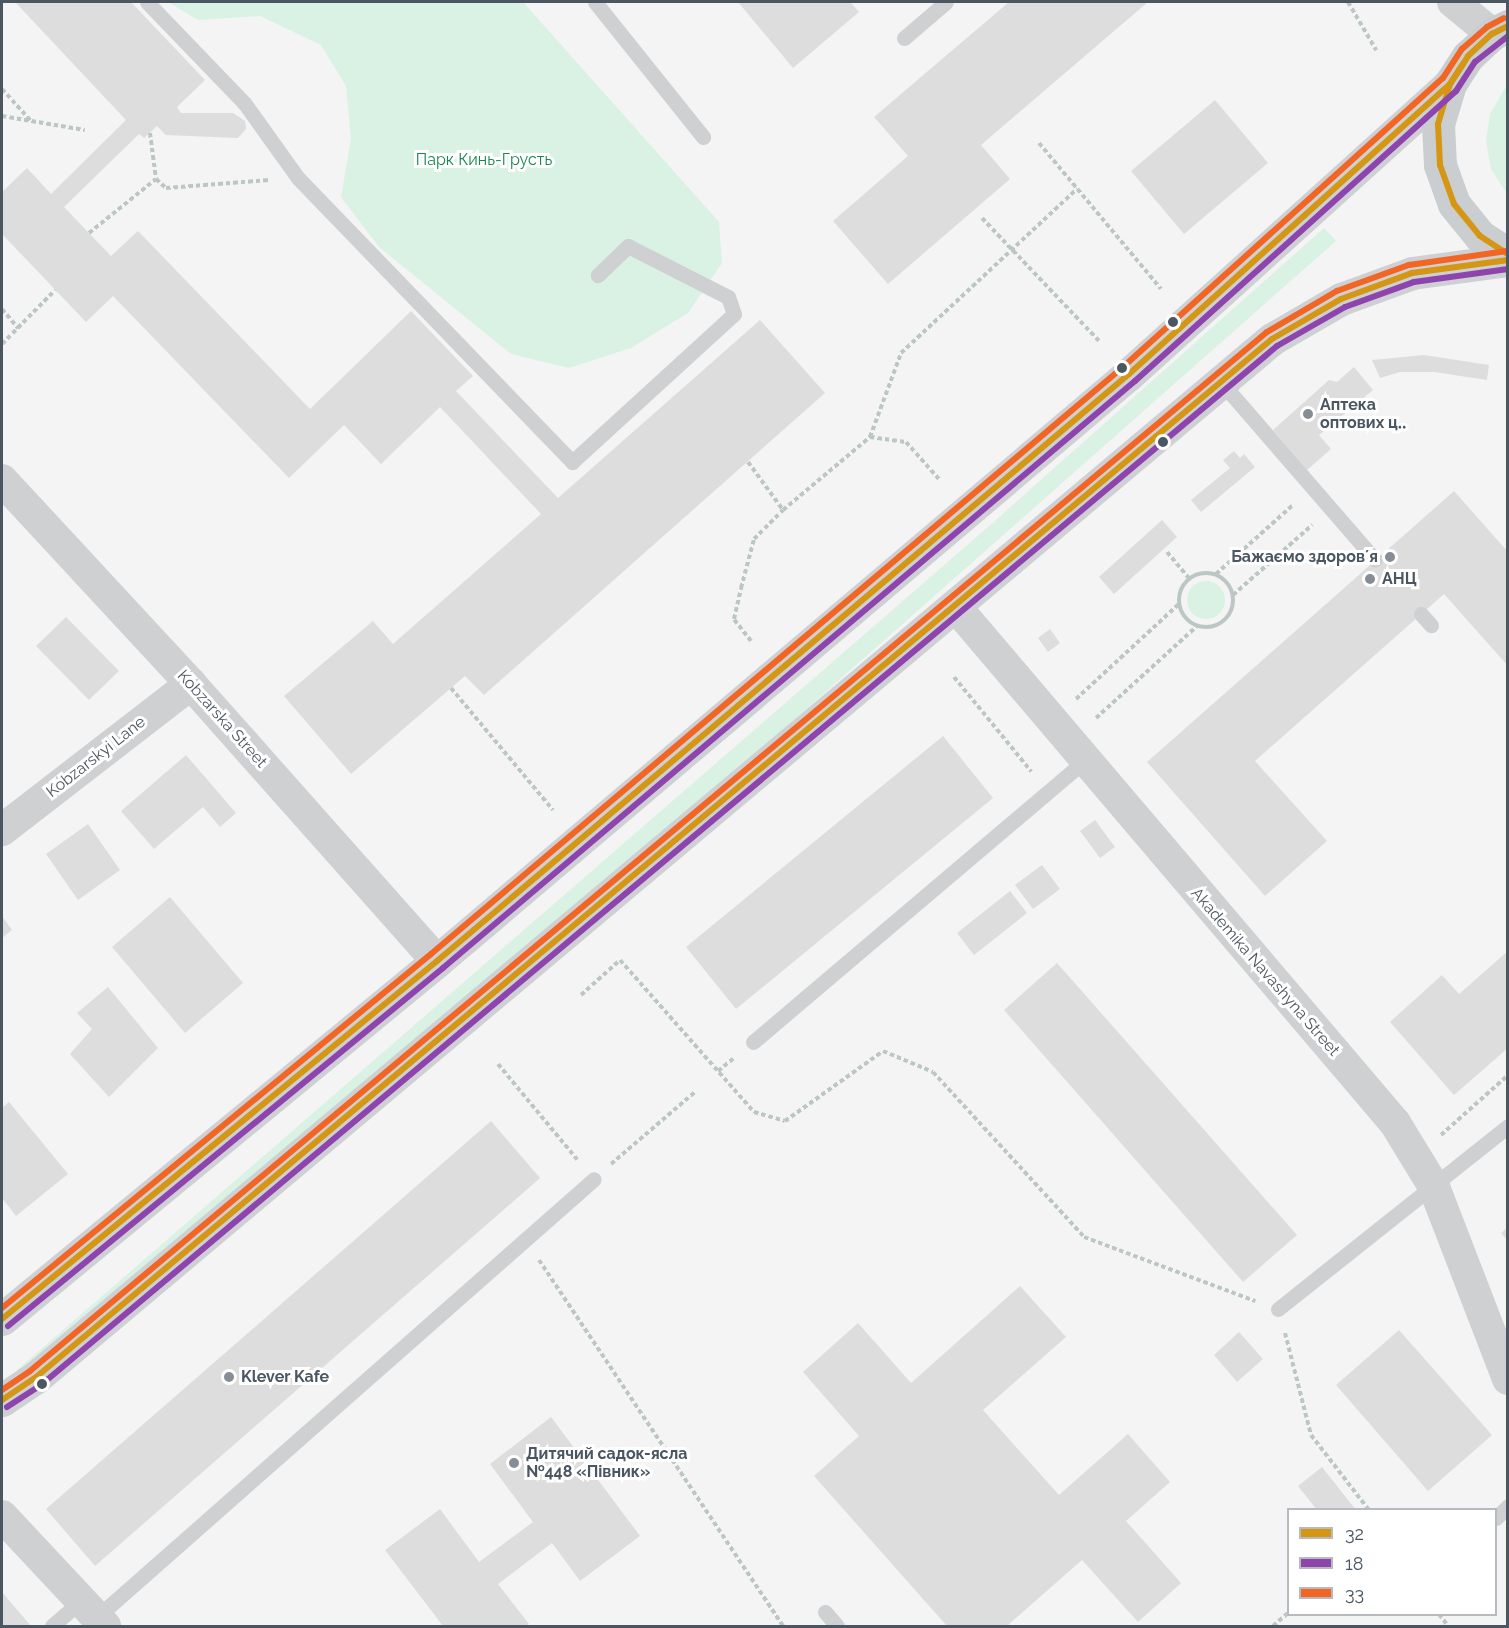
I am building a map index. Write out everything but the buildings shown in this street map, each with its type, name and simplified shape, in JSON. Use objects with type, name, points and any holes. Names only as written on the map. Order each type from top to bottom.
[{"type":"main road","points":[[2,1319],[437,961],[1129,374],[1450,84],[1468,56],[1500,30]]},
{"type":"main road","points":[[1450,84],[1438,124],[1440,165],[1454,204],[1480,236],[1508,254]]},
{"type":"main road","points":[[2,1400],[35,1378],[1272,339],[1341,299],[1412,273],[1508,260]]},
{"type":"street","points":[[1453,2],[1500,30]]},
{"type":"street","name":"Kobzarska Street","points":[[2,480],[191,684],[437,961]]},
{"type":"street","name":"Akademika Navashyna Street","points":[[955,606],[1084,761],[1395,1123],[1418,1156],[1434,1187],[1508,1379]]},
{"type":"street","name":"Kobzarskyi Lane","points":[[2,830],[191,684]]},
{"type":"street","points":[[2,1516],[94,1615]]},
{"type":"lane","points":[[147,2],[245,104],[298,177],[572,462],[734,314],[728,297],[628,246],[598,274]]},
{"type":"lane","points":[[595,2],[703,137]]},
{"type":"lane","points":[[904,38],[946,2]]},
{"type":"lane","points":[[1221,382],[1375,560]]},
{"type":"lane","points":[[753,1042],[1084,761]]},
{"type":"lane","points":[[1278,1309],[1508,1126]]},
{"type":"lane","points":[[52,1626],[94,1615],[594,1179]]},
{"type":"lane","points":[[1497,1517],[1508,1506]]},
{"type":"lane","points":[[825,1612],[837,1626]]},
{"type":"path","points":[[1347,2],[1376,50]]},
{"type":"path","points":[[2,88],[31,121]]},
{"type":"path","points":[[2,116],[86,130]]},
{"type":"path","points":[[150,133],[156,179],[166,188],[298,177]]},
{"type":"path","points":[[1039,143],[1161,289]]},
{"type":"path","points":[[89,233],[156,179]]},
{"type":"path","points":[[751,640],[734,619],[754,539],[783,510],[870,437],[901,353],[1077,189]]},
{"type":"path","points":[[982,218],[1010,251],[1100,342]]},
{"type":"path","points":[[2,344],[55,290]]},
{"type":"path","points":[[2,309],[18,328]]},
{"type":"path","points":[[870,437],[906,442],[939,479]]},
{"type":"path","points":[[748,462],[783,510]]},
{"type":"path","points":[[1216,574],[1312,487]]},
{"type":"path","points":[[1233,595],[1330,508]]},
{"type":"path","points":[[1167,552],[1189,578]]},
{"type":"path","points":[[1202,573],[1216,574],[1227,583],[1233,595],[1232,609],[1224,621],[1211,627],[1197,626],[1185,618],[1179,604],[1181,590],[1189,578],[1202,573]]},
{"type":"path","points":[[1075,699],[1179,604]]},
{"type":"path","points":[[1094,720],[1197,626]]},
{"type":"path","points":[[954,677],[1047,792]]},
{"type":"path","points":[[451,688],[553,810]]},
{"type":"path","points":[[581,995],[620,960],[754,1112],[785,1121],[883,1051],[933,1072],[1084,1237],[1278,1309],[1311,1435],[1368,1508]]},
{"type":"path","points":[[498,1064],[594,1179],[695,1092]]},
{"type":"path","points":[[1418,1156],[1508,1075]]},
{"type":"path","points":[[525,1240],[783,1626]]},
{"type":"path","points":[[1273,1626],[1287,1614]]},
{"type":"green space","name":"Парк Кинь-Грусть","points":[[168,2],[523,2],[719,222],[722,263],[688,313],[631,348],[569,368],[511,354],[379,247],[341,197],[351,139],[346,86],[321,45],[260,16],[198,20]]},
{"type":"green space","points":[[1507,85],[1507,194],[1491,169],[1486,141],[1490,114]]},
{"type":"green space","points":[[1324,228],[1336,241],[287,1168],[25,1380],[17,1370],[988,527]]},
{"type":"green space","points":[[1206,581],[1220,586],[1225,600],[1220,614],[1206,619],[1192,614],[1187,600],[1192,586]]},
{"type":"transit line","name":"33","points":[[2,1308],[431,954],[1123,367],[1443,78],[1462,49],[1487,27],[1504,18]]},
{"type":"transit line","name":"32","points":[[2,1319],[437,961],[1129,374],[1450,84],[1468,56],[1492,34],[1508,26]]},
{"type":"transit line","name":"18","points":[[8,1326],[443,968],[1135,381],[1456,91],[1475,62],[1508,36]]},
{"type":"transit line","name":"32","points":[[1463,64],[1450,84],[1438,124],[1440,165],[1454,204],[1480,236],[1508,254]]},
{"type":"transit line","name":"33","points":[[2,1390],[30,1371],[1267,332],[1337,291],[1409,265],[1507,251]]},
{"type":"transit line","name":"32","points":[[2,1400],[35,1378],[1272,339],[1341,299],[1412,273],[1508,260]]},
{"type":"transit line","name":"18","points":[[7,1407],[41,1385],[1277,346],[1345,307],[1414,282],[1508,269]]},
{"type":"place","name":"Аптека оптових ц‥","points":[[1308,414]]},
{"type":"place","name":"Бажаємо здоровʼя","points":[[1390,557]]},
{"type":"place","name":"АНЦ","points":[[1370,579]]},
{"type":"place","name":"Klever Kafe","points":[[229,1377]]},
{"type":"place","name":"Дитячий садок-ясла №448 «Півник»","points":[[514,1463]]}]
